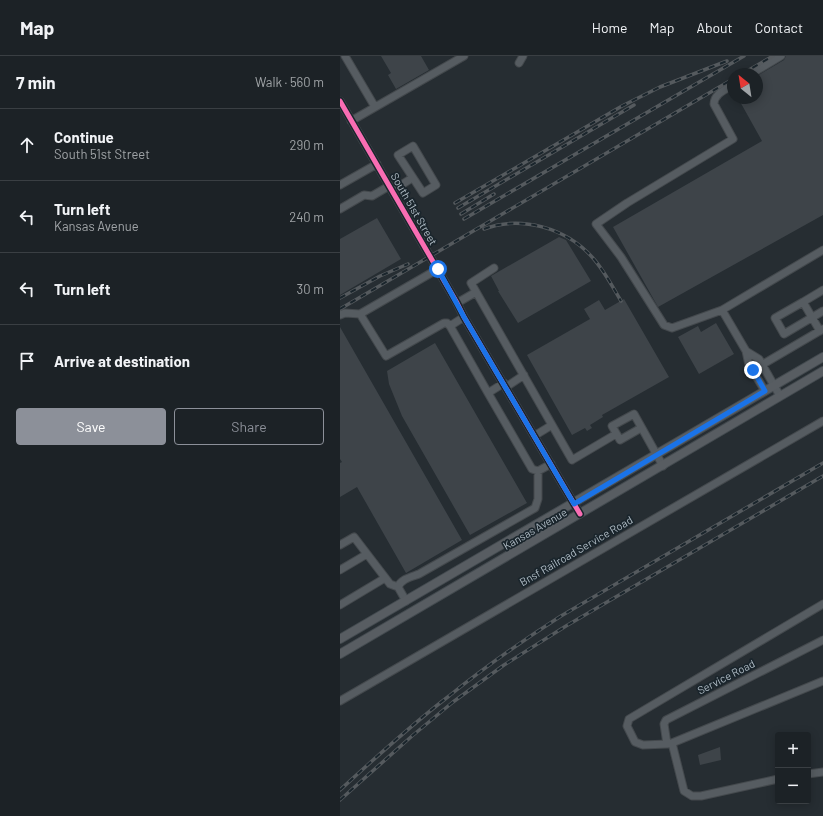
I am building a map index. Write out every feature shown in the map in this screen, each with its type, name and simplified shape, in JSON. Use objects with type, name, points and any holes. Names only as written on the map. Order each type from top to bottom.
[{"type":"main road","name":"Kansas Avenue","points":[[341,637],[574,504],[823,357]]},
{"type":"main road","name":"Kansas Avenue","points":[[340,654],[823,371]]},
{"type":"street","points":[[345,56],[375,107]]},
{"type":"street","points":[[351,121],[464,56]]},
{"type":"street","points":[[519,64],[523,56]]},
{"type":"street","points":[[761,68],[781,56]]},
{"type":"street","points":[[727,89],[716,96],[714,104],[733,139],[627,203],[596,224],[621,257],[664,325],[672,328],[722,310],[823,250]]},
{"type":"street","name":"South 51st Street","points":[[340,101],[438,269],[464,317],[580,514]]},
{"type":"street","points":[[413,146],[436,185],[423,193],[412,178],[398,155],[413,146]]},
{"type":"street","points":[[340,185],[376,164]]},
{"type":"street","points":[[340,209],[364,195],[372,196],[412,178]]},
{"type":"street","points":[[494,268],[471,283],[572,460],[616,434]]},
{"type":"street","points":[[340,315],[345,313],[360,314],[438,269]]},
{"type":"street","points":[[823,290],[775,318],[784,334],[823,311]]},
{"type":"street","points":[[457,303],[476,292]]},
{"type":"street","points":[[753,370],[822,330],[803,302]]},
{"type":"street","points":[[722,310],[746,351],[749,365],[765,391]]},
{"type":"street","points":[[360,314],[386,356],[444,323],[447,323],[532,468],[538,471]]},
{"type":"street","points":[[450,326],[464,317]]},
{"type":"street","points":[[746,351],[759,359],[780,396]]},
{"type":"street","points":[[488,393],[524,375]]},
{"type":"street","points":[[641,428],[620,440],[612,426],[634,414],[663,466]]},
{"type":"street","name":"Bnsf Railroad Service Road","points":[[340,701],[823,421]]},
{"type":"street","points":[[534,436],[552,425]]},
{"type":"street","points":[[538,471],[551,464]]},
{"type":"street","points":[[398,587],[399,583],[404,580],[419,574],[535,508],[538,499],[538,471]]},
{"type":"street","points":[[340,545],[354,537],[390,584],[398,587],[406,601]]},
{"type":"street","points":[[340,570],[367,554]]},
{"type":"street","points":[[340,605],[385,578]]},
{"type":"street","points":[[823,604],[630,719],[627,726],[635,742],[643,745],[670,743],[823,681]]},
{"type":"street","points":[[341,637],[348,649]]},
{"type":"street","name":"Service Road","points":[[775,780],[701,796],[692,796],[684,791],[664,724],[666,720],[823,640]]},
{"type":"street","points":[[811,774],[823,772]]},
{"type":"building","points":[[381,56],[421,56],[429,70],[396,89],[388,75],[391,73]]},
{"type":"building","points":[[786,56],[823,56],[823,215],[658,307],[613,227],[762,141],[741,104],[763,104],[763,72],[784,60]]},
{"type":"building","points":[[377,218],[401,259],[340,295],[340,239]]},
{"type":"building","points":[[559,237],[566,240],[591,281],[518,323],[498,291],[491,276]]},
{"type":"building","points":[[624,299],[669,377],[602,415],[603,417],[590,425],[592,428],[587,431],[585,428],[572,435],[527,355],[590,319],[584,309],[599,300],[605,310]]},
{"type":"building","points":[[716,323],[734,354],[699,374],[678,337],[698,326],[701,332]]},
{"type":"building","points":[[340,327],[462,540],[406,573],[357,487],[340,497],[340,463],[342,462],[340,459]]},
{"type":"building","points":[[435,343],[527,503],[470,535],[402,416],[389,384],[387,371]]},
{"type":"building","points":[[720,747],[721,760],[700,765],[698,755]]},
{"type":"railway","points":[[464,219],[744,56]]},
{"type":"railway","points":[[752,68],[773,56]]},
{"type":"railway","points":[[455,203],[622,106],[660,87],[727,61]]},
{"type":"railway","points":[[340,309],[727,83]]},
{"type":"railway","points":[[458,208],[634,105]]},
{"type":"railway","points":[[461,214],[494,194]]},
{"type":"railway","points":[[484,229],[513,223],[528,224],[542,227],[569,238],[592,257],[608,278],[621,301]]},
{"type":"railway","points":[[340,298],[380,276],[408,264]]},
{"type":"railway","points":[[340,790],[393,742],[435,707],[532,635],[561,616],[823,463]]},
{"type":"railway","points":[[340,800],[453,702],[504,665],[566,626],[823,476]]},
{"type":"cycle path","points":[[340,101],[464,317],[580,514]]},
{"type":"route","points":[[438,269],[464,317],[574,504],[765,391],[753,370]]}]
